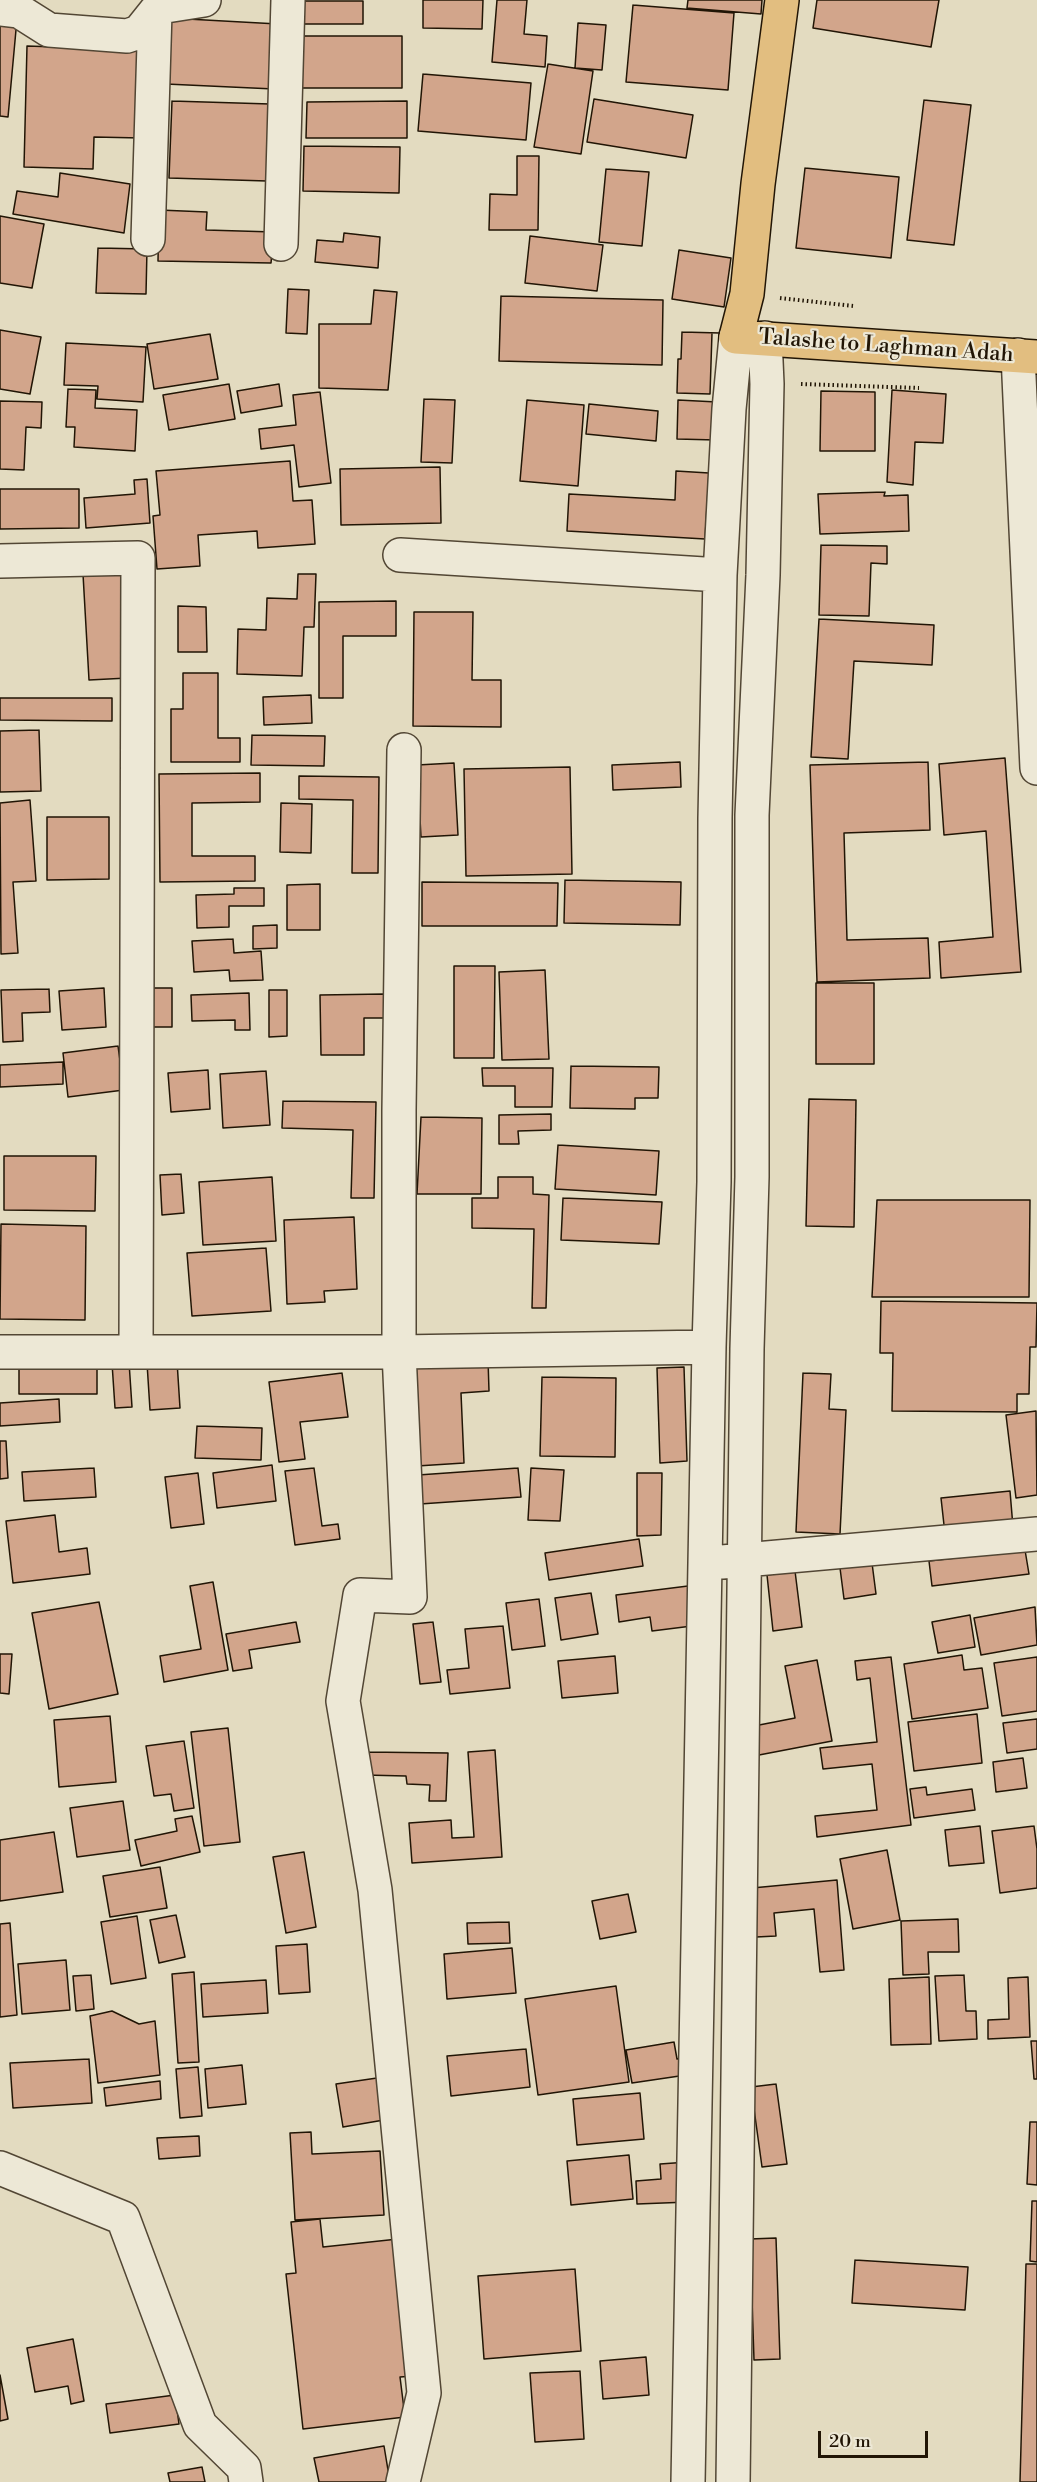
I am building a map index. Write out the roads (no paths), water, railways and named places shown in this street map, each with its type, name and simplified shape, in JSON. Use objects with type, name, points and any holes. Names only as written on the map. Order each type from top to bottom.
[{"type":"main road","points":[[750,338],[747,294],[782,0]]},
{"type":"main road","name":"Talashe to Laghman Adah","points":[[750,338],[1027,356]]},
{"type":"street","points":[[0,9],[19,11],[49,30],[128,36],[139,32],[155,12],[166,6],[204,0]]},
{"type":"street","points":[[281,244],[288,0]]},
{"type":"street","points":[[148,239],[155,12]]},
{"type":"street","points":[[733,2482],[752,1177],[752,815],[763,575],[767,384],[750,338]]},
{"type":"street","points":[[688,2482],[714,1182],[715,818],[720,575],[729,408],[750,338]]},
{"type":"street","points":[[1027,356],[1037,776]]},
{"type":"street","points":[[400,555],[720,575]]},
{"type":"street","points":[[0,561],[138,558],[136,1352]]},
{"type":"street","points":[[404,750],[399,1110],[399,1352],[410,1598],[360,1595],[344,1701],[375,1890],[424,2393],[404,2482]]},
{"type":"street","points":[[0,1352],[399,1352],[709,1347]]},
{"type":"street","points":[[705,1563],[1037,1534]]},
{"type":"street","points":[[0,2168],[123,2217],[200,2425],[244,2468],[246,2482]]}]
